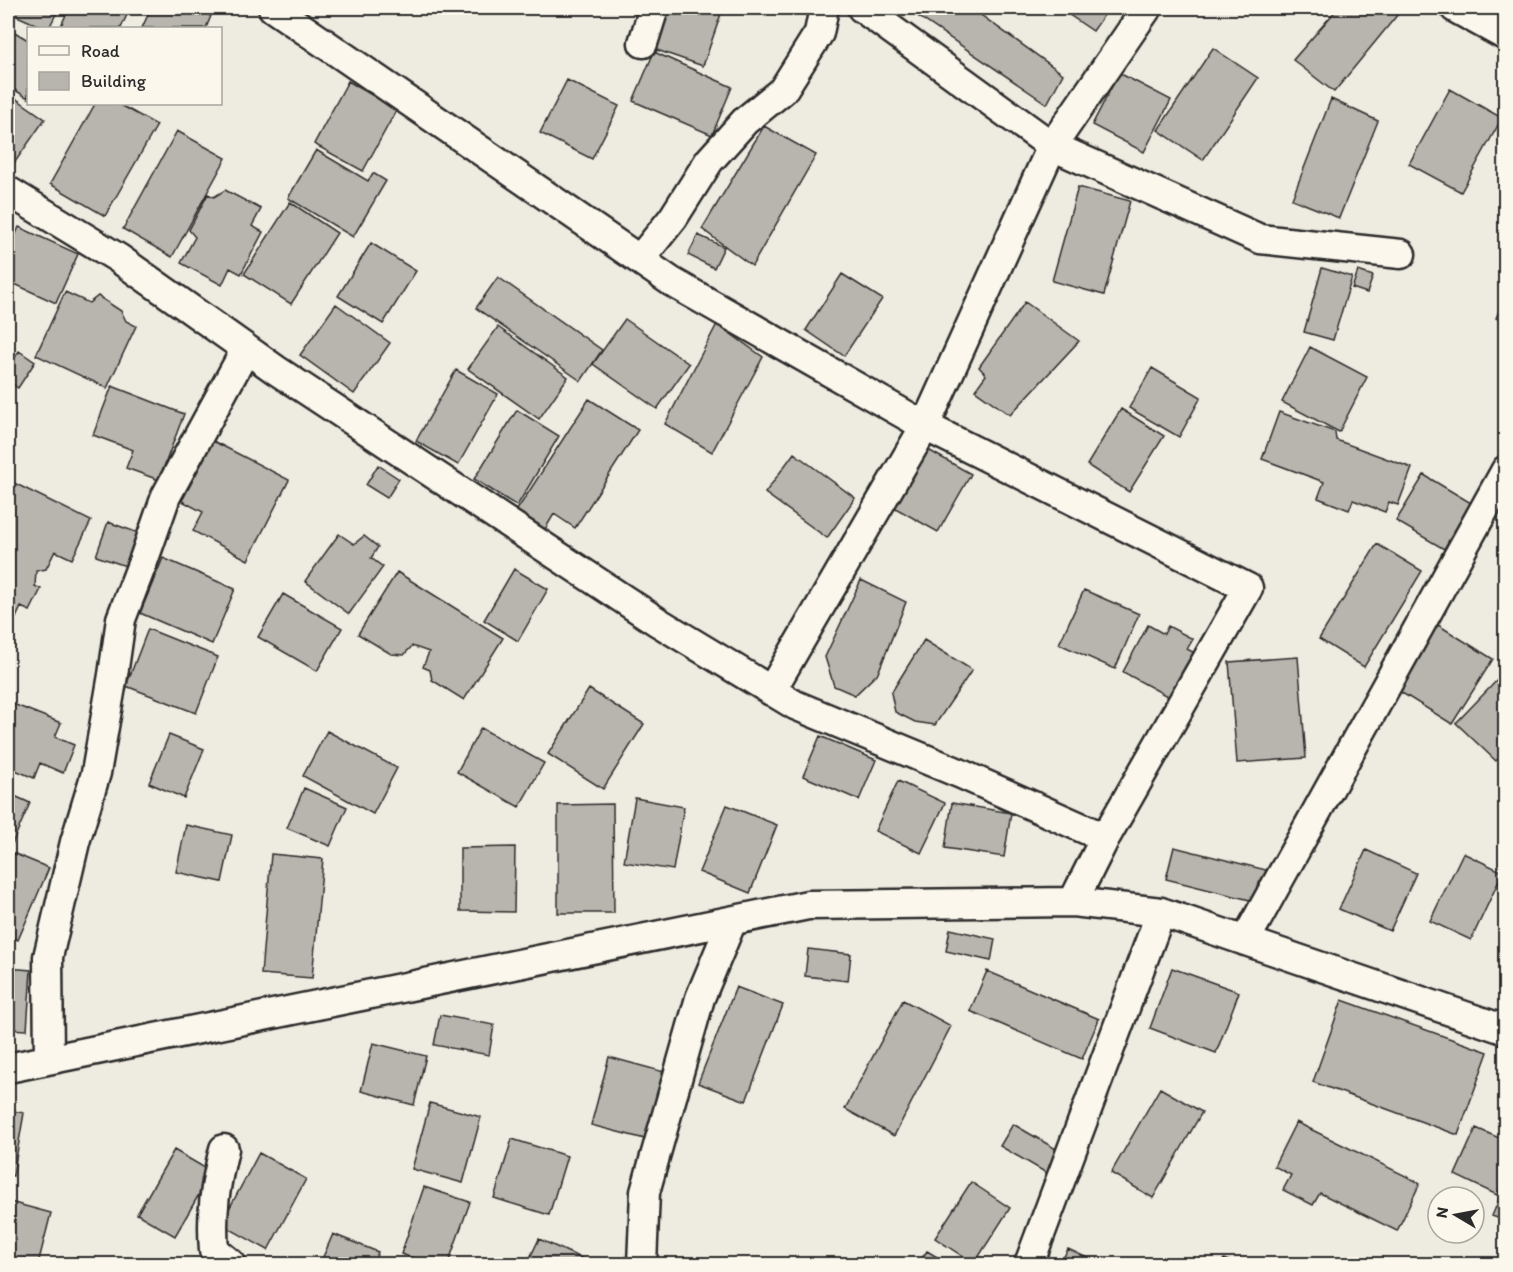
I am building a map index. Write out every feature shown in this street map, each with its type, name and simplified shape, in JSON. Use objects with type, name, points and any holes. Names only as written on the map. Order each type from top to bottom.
[{"type":"street","points":[[273,8],[672,282],[925,426],[1248,588],[1106,838],[1073,902]]},
{"type":"street","points":[[642,43],[654,8]]},
{"type":"street","points":[[640,259],[673,218],[709,161],[745,121],[783,90],[819,33],[824,8]]},
{"type":"street","points":[[862,8],[1052,146],[1260,240],[1401,254]]},
{"type":"street","points":[[771,691],[925,426],[1052,146],[1147,8]]},
{"type":"street","points":[[1455,8],[1506,36]]},
{"type":"street","points":[[8,191],[118,258],[246,349],[658,622],[771,691],[795,705],[959,772],[1106,838]]},
{"type":"street","points":[[49,1059],[48,957],[75,842],[96,773],[121,619],[166,496],[246,349]]},
{"type":"street","points":[[1245,941],[1506,470]]},
{"type":"street","points":[[8,1068],[808,905],[1073,902],[1161,912],[1506,1030]]},
{"type":"street","points":[[1029,1264],[1161,912]]},
{"type":"street","points":[[642,1264],[645,1192],[700,998],[732,921]]},
{"type":"street","points":[[224,1149],[216,1182],[212,1221],[214,1250],[231,1264]]},
{"type":"building","points":[[8,8],[59,8],[50,27],[42,27],[8,12]]},
{"type":"building","points":[[69,8],[130,8],[121,27],[60,27]]},
{"type":"building","points":[[151,8],[193,8],[211,16],[206,27],[142,27]]},
{"type":"building","points":[[664,8],[723,8],[703,66],[651,48]]},
{"type":"building","points":[[906,8],[971,8],[1063,74],[1047,104]]},
{"type":"building","points":[[1059,8],[1109,8],[1093,31]]},
{"type":"building","points":[[1338,8],[1403,8],[1334,92],[1293,60]]},
{"type":"building","points":[[8,28],[27,39],[27,97],[8,86]]},
{"type":"building","points":[[1213,48],[1258,78],[1203,160],[1158,130]]},
{"type":"building","points":[[654,52],[732,87],[712,135],[633,101]]},
{"type":"building","points":[[1119,73],[1171,100],[1144,152],[1092,125]]},
{"type":"building","points":[[567,80],[619,106],[592,159],[540,133]]},
{"type":"building","points":[[348,81],[375,97],[381,86],[403,98],[363,171],[314,144]]},
{"type":"building","points":[[1450,89],[1502,118],[1461,192],[1409,164]]},
{"type":"building","points":[[8,93],[45,119],[13,165],[8,161]]},
{"type":"building","points":[[1331,99],[1378,121],[1339,218],[1292,199]]},
{"type":"building","points":[[94,105],[121,105],[157,125],[105,216],[50,184]]},
{"type":"building","points":[[764,126],[816,155],[752,266],[702,229]]},
{"type":"building","points":[[177,131],[226,158],[172,257],[123,229]]},
{"type":"building","points":[[316,150],[368,181],[373,173],[386,181],[353,237],[288,198]]},
{"type":"building","points":[[1078,187],[1130,201],[1104,295],[1052,281]]},
{"type":"building","points":[[225,190],[261,209],[252,226],[263,232],[241,274],[230,268],[222,285],[181,263],[195,237],[189,230],[208,194],[214,197]]},
{"type":"building","points":[[290,202],[337,233],[291,304],[244,274]]},
{"type":"building","points":[[19,227],[78,254],[56,303],[8,281],[8,252]]},
{"type":"building","points":[[698,235],[724,247],[714,268],[688,255]]},
{"type":"building","points":[[371,243],[416,271],[383,324],[338,296]]},
{"type":"building","points":[[1322,268],[1352,277],[1333,340],[1304,332]]},
{"type":"building","points":[[1358,271],[1373,276],[1367,293],[1352,288]]},
{"type":"building","points":[[842,274],[882,299],[844,356],[806,330]]},
{"type":"building","points":[[498,277],[602,350],[581,381],[476,308]]},
{"type":"building","points":[[65,292],[89,303],[98,296],[121,311],[126,321],[136,326],[107,388],[36,355]]},
{"type":"building","points":[[1506,295],[1506,322],[1496,318]]},
{"type":"building","points":[[1025,302],[1079,341],[1010,415],[975,390],[986,375],[979,367]]},
{"type":"building","points":[[336,304],[390,343],[354,394],[300,355]]},
{"type":"building","points":[[625,319],[689,364],[657,409],[593,364]]},
{"type":"building","points":[[717,324],[763,357],[712,452],[665,424]]},
{"type":"building","points":[[498,327],[568,377],[539,419],[468,369]]},
{"type":"building","points":[[1310,347],[1367,377],[1339,432],[1282,402]]},
{"type":"building","points":[[19,351],[35,362],[18,388],[8,381],[8,368]]},
{"type":"building","points":[[1152,368],[1201,397],[1179,437],[1129,408]]},
{"type":"building","points":[[456,370],[498,394],[458,465],[416,441]]},
{"type":"building","points":[[112,386],[184,414],[159,480],[126,468],[133,450],[93,435]]},
{"type":"building","points":[[589,399],[638,430],[575,528],[554,514],[544,531],[515,513]]},
{"type":"building","points":[[1121,409],[1164,436],[1129,492],[1087,465]]},
{"type":"building","points":[[517,410],[559,436],[517,506],[474,479]]},
{"type":"building","points":[[1279,412],[1335,432],[1336,440],[1412,468],[1398,505],[1389,502],[1385,512],[1353,500],[1349,510],[1318,498],[1324,482],[1262,459]]},
{"type":"building","points":[[213,441],[289,480],[248,560],[193,531],[203,512],[182,501]]},
{"type":"building","points":[[923,447],[971,474],[938,532],[890,505]]},
{"type":"building","points":[[794,453],[855,498],[827,538],[765,493]]},
{"type":"building","points":[[378,465],[399,479],[387,498],[366,485]]},
{"type":"building","points":[[1424,475],[1471,503],[1444,549],[1396,521]]},
{"type":"building","points":[[8,480],[91,521],[72,559],[55,551],[46,569],[36,571],[35,586],[41,589],[30,611],[21,607],[15,620],[8,617]]},
{"type":"building","points":[[108,522],[144,535],[132,568],[96,556]]},
{"type":"building","points":[[339,534],[354,544],[364,536],[378,547],[371,558],[383,567],[349,614],[305,581]]},
{"type":"building","points":[[1377,544],[1422,571],[1364,667],[1319,639]]},
{"type":"building","points":[[163,558],[235,589],[212,644],[140,613]]},
{"type":"building","points":[[514,569],[548,589],[518,641],[484,620]]},
{"type":"building","points":[[397,572],[503,638],[464,700],[432,680],[430,670],[423,667],[429,652],[412,646],[404,655],[391,654],[358,634]]},
{"type":"building","points":[[861,580],[906,602],[878,673],[855,695],[834,686],[825,657]]},
{"type":"building","points":[[1084,590],[1139,614],[1115,669],[1059,644]]},
{"type":"building","points":[[283,594],[342,628],[317,671],[258,637]]},
{"type":"building","points":[[1435,623],[1493,659],[1452,724],[1394,688]]},
{"type":"building","points":[[1148,625],[1164,634],[1168,626],[1193,639],[1187,649],[1202,657],[1178,702],[1123,672]]},
{"type":"building","points":[[148,629],[218,657],[196,713],[126,686]]},
{"type":"building","points":[[924,640],[972,670],[935,725],[915,722],[895,712],[891,693]]},
{"type":"building","points":[[1298,657],[1306,758],[1237,763],[1229,662]]},
{"type":"building","points":[[1502,675],[1506,679],[1506,751],[1496,761],[1456,723]]},
{"type":"building","points":[[589,689],[644,724],[603,789],[548,754]]},
{"type":"building","points":[[8,702],[61,723],[55,737],[74,745],[63,773],[40,763],[34,778],[8,767]]},
{"type":"building","points":[[481,728],[544,763],[519,807],[457,772]]},
{"type":"building","points":[[327,731],[397,768],[373,814],[303,776]]},
{"type":"building","points":[[169,735],[204,749],[184,798],[149,783]]},
{"type":"building","points":[[820,736],[876,760],[859,800],[803,776]]},
{"type":"building","points":[[898,781],[945,803],[921,853],[875,831]]},
{"type":"building","points":[[304,788],[347,807],[330,846],[287,828]]},
{"type":"building","points":[[8,793],[30,803],[11,846],[8,845]]},
{"type":"building","points":[[635,798],[684,807],[673,870],[624,862]]},
{"type":"building","points":[[952,803],[1011,813],[1004,857],[945,848]]},
{"type":"building","points":[[613,804],[614,913],[558,913],[558,805]]},
{"type":"building","points":[[727,805],[777,825],[750,893],[699,872]]},
{"type":"building","points":[[186,825],[232,835],[222,882],[176,872]]},
{"type":"building","points":[[515,847],[514,912],[460,911],[460,848]]},
{"type":"building","points":[[1174,847],[1266,870],[1258,902],[1166,879]]},
{"type":"building","points":[[1366,850],[1416,873],[1390,931],[1339,909]]},
{"type":"building","points":[[8,851],[49,868],[18,940],[8,936]]},
{"type":"building","points":[[1463,853],[1503,872],[1471,940],[1430,921]]},
{"type":"building","points":[[271,854],[323,859],[312,978],[261,974]]},
{"type":"building","points":[[950,929],[995,939],[991,961],[946,951]]},
{"type":"building","points":[[808,949],[851,954],[848,981],[805,976]]},
{"type":"building","points":[[8,968],[31,970],[27,1030],[8,1029]]},
{"type":"building","points":[[1172,968],[1239,992],[1216,1053],[1150,1028]]},
{"type":"building","points":[[987,971],[1099,1019],[1082,1059],[970,1011]]},
{"type":"building","points":[[736,987],[783,1005],[746,1101],[698,1083]]},
{"type":"building","points":[[903,1000],[951,1026],[894,1136],[845,1109]]},
{"type":"building","points":[[1342,1000],[1488,1052],[1458,1135],[1313,1082]]},
{"type":"building","points":[[440,1015],[494,1025],[489,1055],[434,1045]]},
{"type":"building","points":[[373,1043],[426,1056],[414,1105],[361,1091]]},
{"type":"building","points":[[609,1057],[664,1072],[645,1139],[591,1125]]},
{"type":"building","points":[[1160,1088],[1202,1112],[1153,1198],[1111,1173]]},
{"type":"building","points":[[430,1103],[481,1117],[463,1183],[412,1169]]},
{"type":"building","points":[[8,1110],[24,1113],[13,1176],[8,1175]]},
{"type":"building","points":[[1296,1122],[1420,1183],[1397,1231],[1320,1193],[1313,1205],[1283,1190],[1291,1175],[1274,1166]]},
{"type":"building","points":[[1013,1124],[1068,1156],[1055,1178],[1000,1146]]},
{"type":"building","points":[[1476,1128],[1506,1141],[1506,1176],[1497,1195],[1486,1190],[1486,1185],[1476,1185],[1455,1175]]},
{"type":"building","points":[[512,1139],[567,1156],[549,1215],[494,1198]]},
{"type":"building","points":[[174,1150],[212,1172],[175,1236],[137,1214]]},
{"type":"building","points":[[259,1153],[306,1179],[268,1250],[221,1224]]},
{"type":"building","points":[[971,1182],[1010,1208],[974,1264],[935,1238]]},
{"type":"building","points":[[1506,1183],[1506,1221],[1492,1216]]},
{"type":"building","points":[[424,1187],[470,1202],[448,1264],[432,1264],[401,1254]]},
{"type":"building","points":[[10,1202],[51,1213],[38,1264],[8,1264]]},
{"type":"building","points":[[333,1234],[378,1252],[373,1264],[320,1264]]},
{"type":"building","points":[[539,1239],[594,1264],[527,1264]]},
{"type":"building","points":[[1068,1249],[1100,1264],[1060,1264]]},
{"type":"building","points":[[927,1251],[949,1264],[918,1264]]},
{"type":"building","points":[[1224,1259],[1235,1264],[1221,1264]]}]
